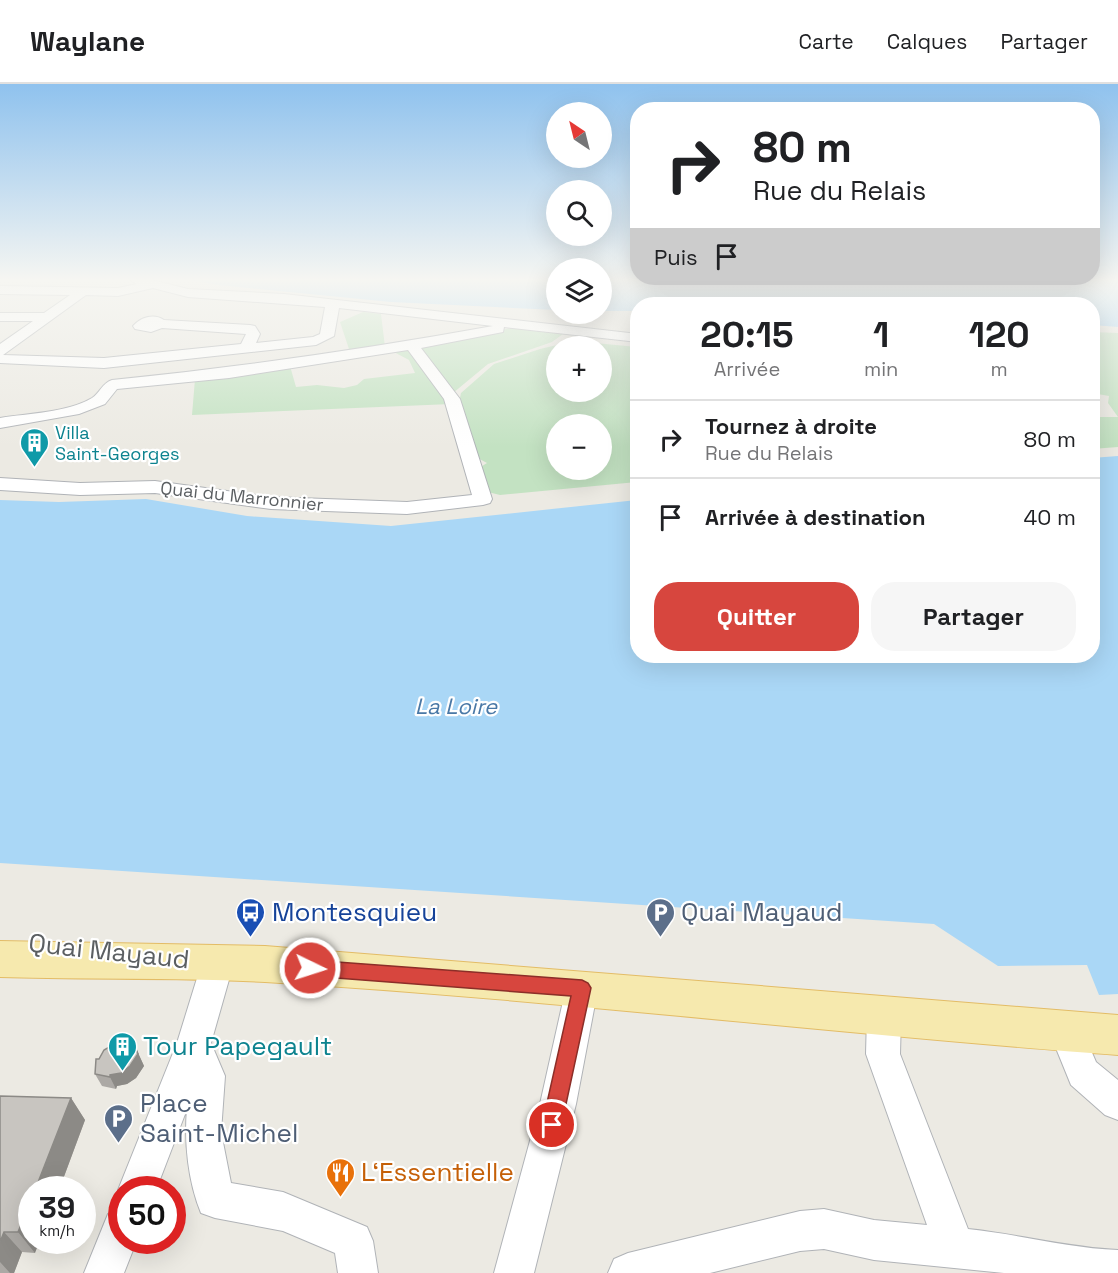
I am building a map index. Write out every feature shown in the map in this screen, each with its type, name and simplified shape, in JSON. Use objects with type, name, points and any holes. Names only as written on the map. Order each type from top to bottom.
[{"type":"main road","name":"Quai Mayaud","points":[[0,941],[218,962],[582,988],[1118,1035]]},
{"type":"main road","name":"Quai Mayaud","points":[[0,959],[218,962]]},
{"type":"street","points":[[0,351],[22,335]]},
{"type":"street","points":[[246,348],[252,335]]},
{"type":"street","points":[[0,359],[104,363],[322,339],[327,335]]},
{"type":"street","points":[[0,423],[73,411],[99,401],[112,385],[229,373],[461,335]]},
{"type":"street","name":"Quai du Marronnier","points":[[0,484],[80,489],[155,488],[271,503],[407,508],[483,500],[452,399],[412,345]]},
{"type":"street","points":[[104,363],[112,385]]},
{"type":"street","points":[[142,1176],[194,1043],[218,962]]},
{"type":"street","points":[[513,1273],[558,1104],[582,988]]},
{"type":"street","points":[[884,1016],[883,1054],[955,1248]]},
{"type":"street","points":[[1066,1031],[1083,1073],[1118,1103]]},
{"type":"street","points":[[194,1043],[207,1076],[203,1132],[215,1200],[283,1212],[352,1241],[358,1273]]},
{"type":"street","points":[[628,1273],[800,1231],[824,1228],[874,1240],[1005,1253],[1106,1269]]},
{"type":"street","points":[[104,1273],[112,1254]]},
{"type":"green space","points":[[344,335],[384,335],[385,347],[350,352]]},
{"type":"green space","points":[[476,335],[561,335],[546,336],[546,344],[488,364],[453,393],[420,351],[422,347]]},
{"type":"green space","points":[[1100,335],[1118,335],[1118,417],[1108,403],[1109,396],[1100,394]]},
{"type":"green space","points":[[612,345],[630,346],[630,483],[500,495],[488,492],[479,468],[487,463],[476,457],[459,403],[461,393],[494,364],[546,348],[546,402],[612,402]]},
{"type":"green space","points":[[409,348],[451,404],[192,415],[195,379],[290,366],[296,387],[317,385],[344,388],[357,385],[364,379],[415,373],[409,360],[392,351]]},
{"type":"green space","points":[[1100,417],[1118,417],[1118,447],[1100,448]]},
{"type":"water","name":"La Loire","points":[[1118,456],[1118,994],[1099,995],[1087,965],[998,966],[934,924],[0,863],[0,500],[59,502],[146,499],[247,516],[391,526],[630,501],[630,663],[1100,663],[1100,457]]},
{"type":"building","points":[[116,1043],[134,1044],[138,1054],[130,1066],[121,1073],[110,1075],[110,1077],[95,1074],[96,1059],[99,1059],[104,1050]]},
{"type":"building","points":[[0,1096],[71,1098],[40,1176],[18,1176],[18,1232],[4,1232],[0,1242]]},
{"type":"place","name":"Villa Saint-Georges","points":[[34,468]]},
{"type":"place","name":"Montesquieu","points":[[251,938]]},
{"type":"place","name":"Quai Mayaud","points":[[660,938]]},
{"type":"place","name":"Tour Papegault","points":[[122,1072]]},
{"type":"place","name":"Place Saint-Michel","points":[[119,1144]]},
{"type":"place","name":"L‘Essentielle","points":[[340,1198]]},
{"type":"route","points":[[310,968],[582,988],[552,1125]]}]
